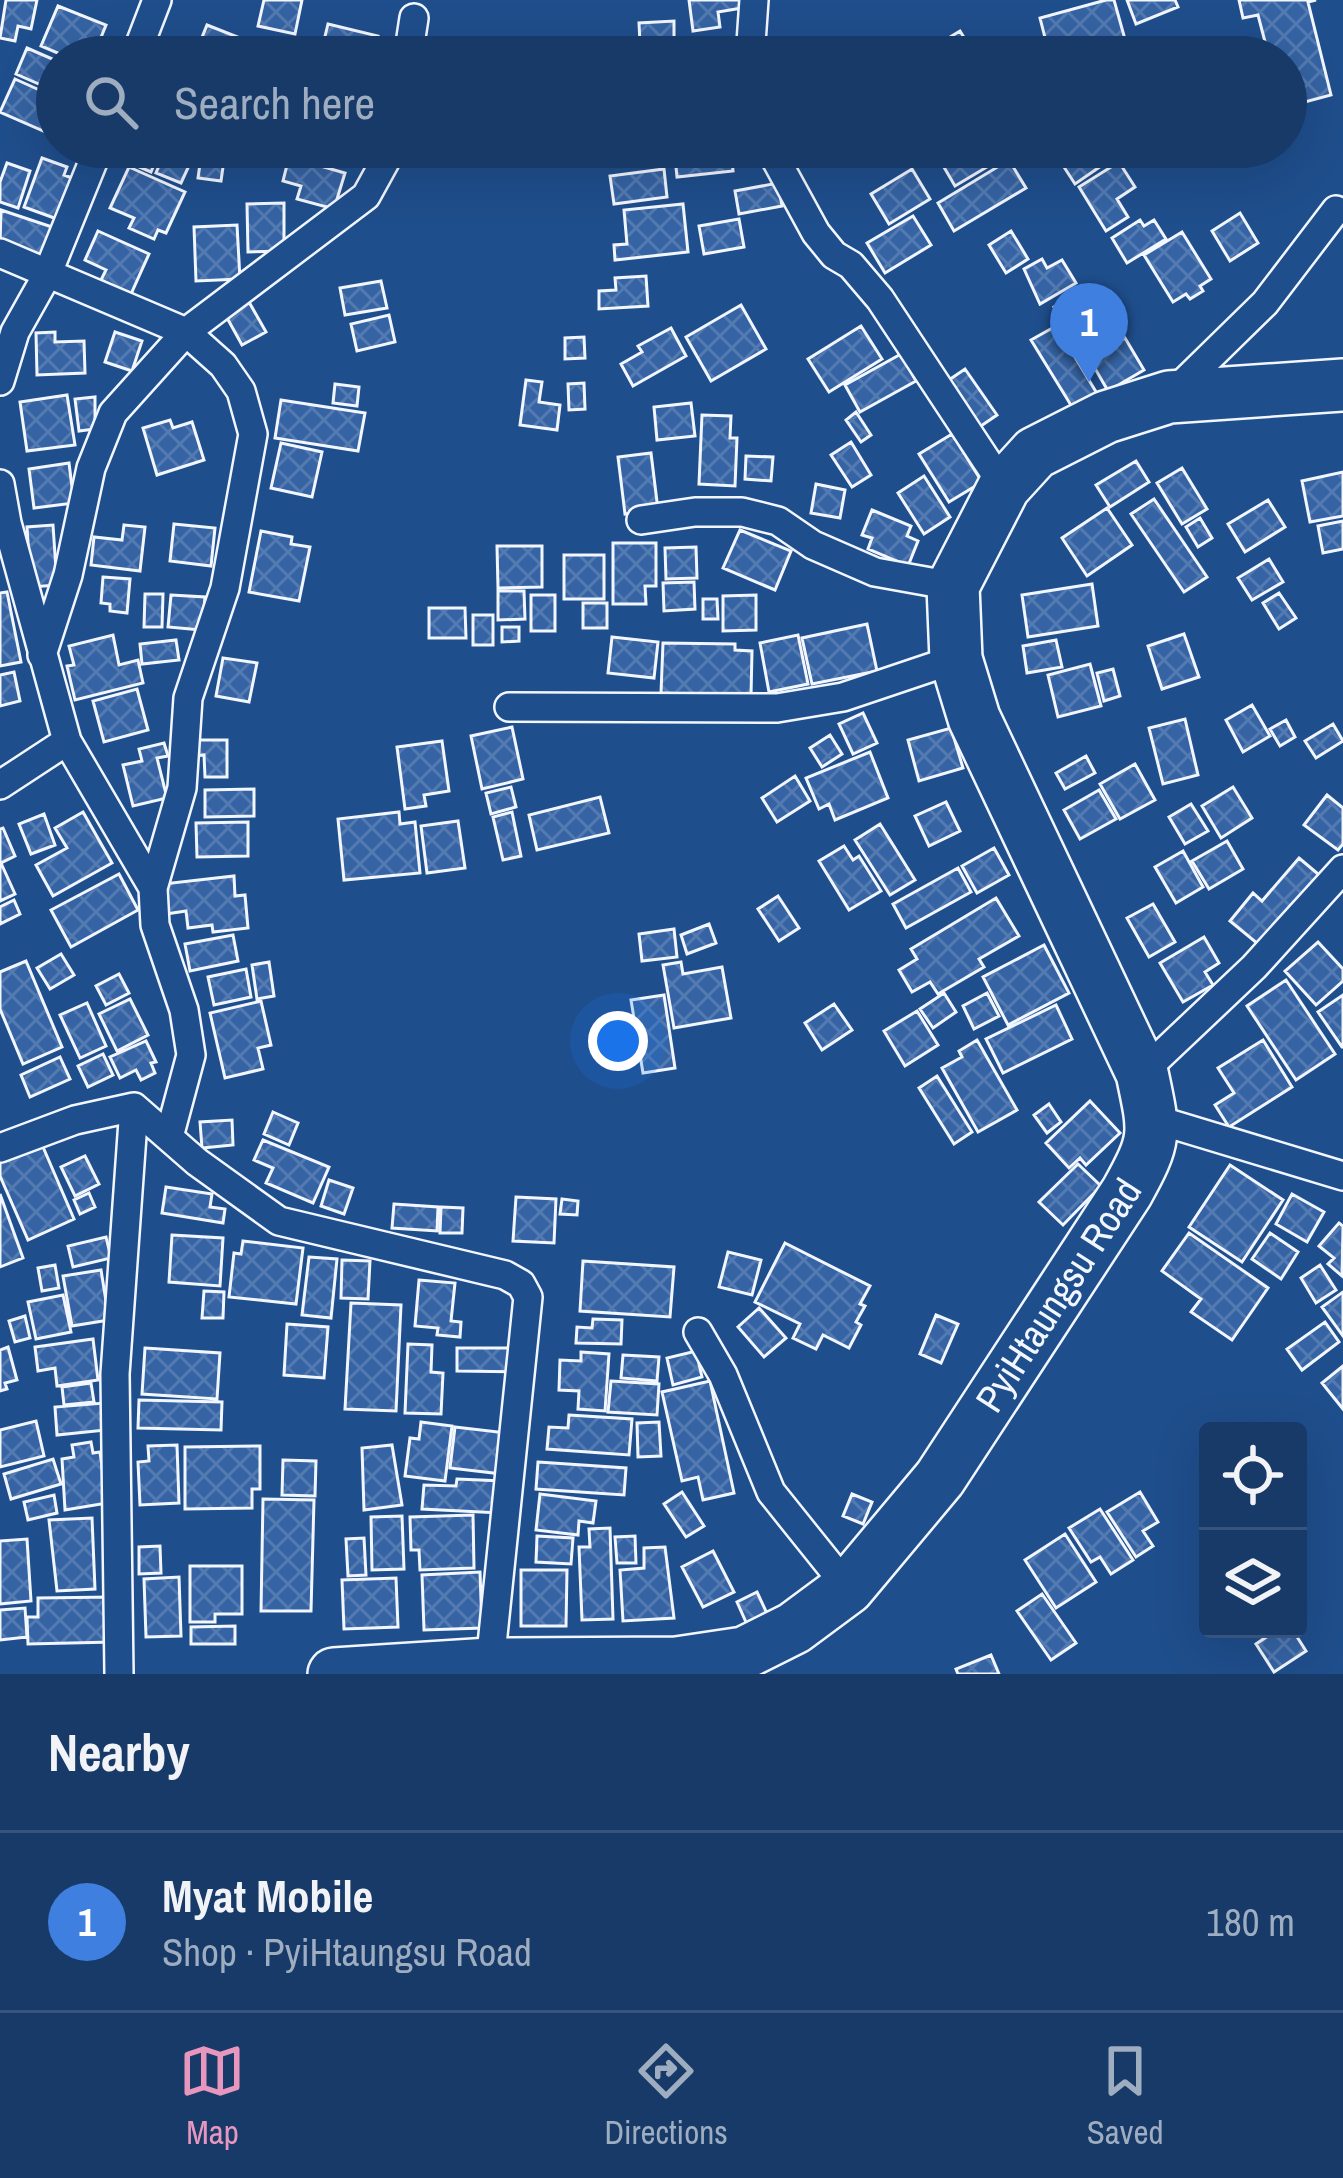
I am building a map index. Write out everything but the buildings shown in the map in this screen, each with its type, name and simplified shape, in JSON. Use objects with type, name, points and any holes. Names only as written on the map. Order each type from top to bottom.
[{"type":"highway","points":[[1147,1095],[974,718],[956,659],[952,586],[1004,487],[1035,454],[1106,417],[1168,397],[1343,385]]},
{"type":"highway","name":"PyiHtaungsu Road","points":[[334,1674],[490,1664],[678,1668],[744,1653],[794,1628],[848,1588],[940,1478],[1151,1148],[1147,1095]]},
{"type":"street","points":[[143,36],[158,0]]},
{"type":"street","points":[[751,36],[754,0]]},
{"type":"street","points":[[411,36],[414,18]]},
{"type":"street","points":[[0,382],[15,332],[47,274],[90,168]]},
{"type":"street","points":[[42,655],[68,574],[91,468],[113,412],[186,332],[366,196],[381,168]]},
{"type":"street","points":[[780,168],[816,233],[880,298],[1004,487]]},
{"type":"street","points":[[1168,397],[1264,303],[1336,210]]},
{"type":"street","points":[[0,253],[186,332],[224,365],[241,391],[253,434],[225,588],[188,698],[182,788],[153,888],[155,925],[184,1010],[191,1055],[169,1137]]},
{"type":"street","points":[[0,484],[67,741],[153,888]]},
{"type":"street","points":[[641,520],[695,512],[742,512],[778,521],[813,545],[875,572],[952,586]]},
{"type":"street","points":[[509,707],[777,708],[843,697],[956,659]]},
{"type":"street","points":[[0,785],[67,741]]},
{"type":"street","points":[[1343,868],[1147,1095],[1343,1176]]},
{"type":"street","points":[[134,1107],[230,1187],[280,1221],[505,1275],[529,1297],[490,1664]]},
{"type":"street","points":[[0,1148],[75,1120],[134,1107]]},
{"type":"street","points":[[119,1674],[115,1374],[134,1107]]},
{"type":"street","points":[[698,1332],[723,1375],[771,1492],[848,1588]]},
{"type":"place","name":"Myat Mobile","points":[[1089,382]]}]
